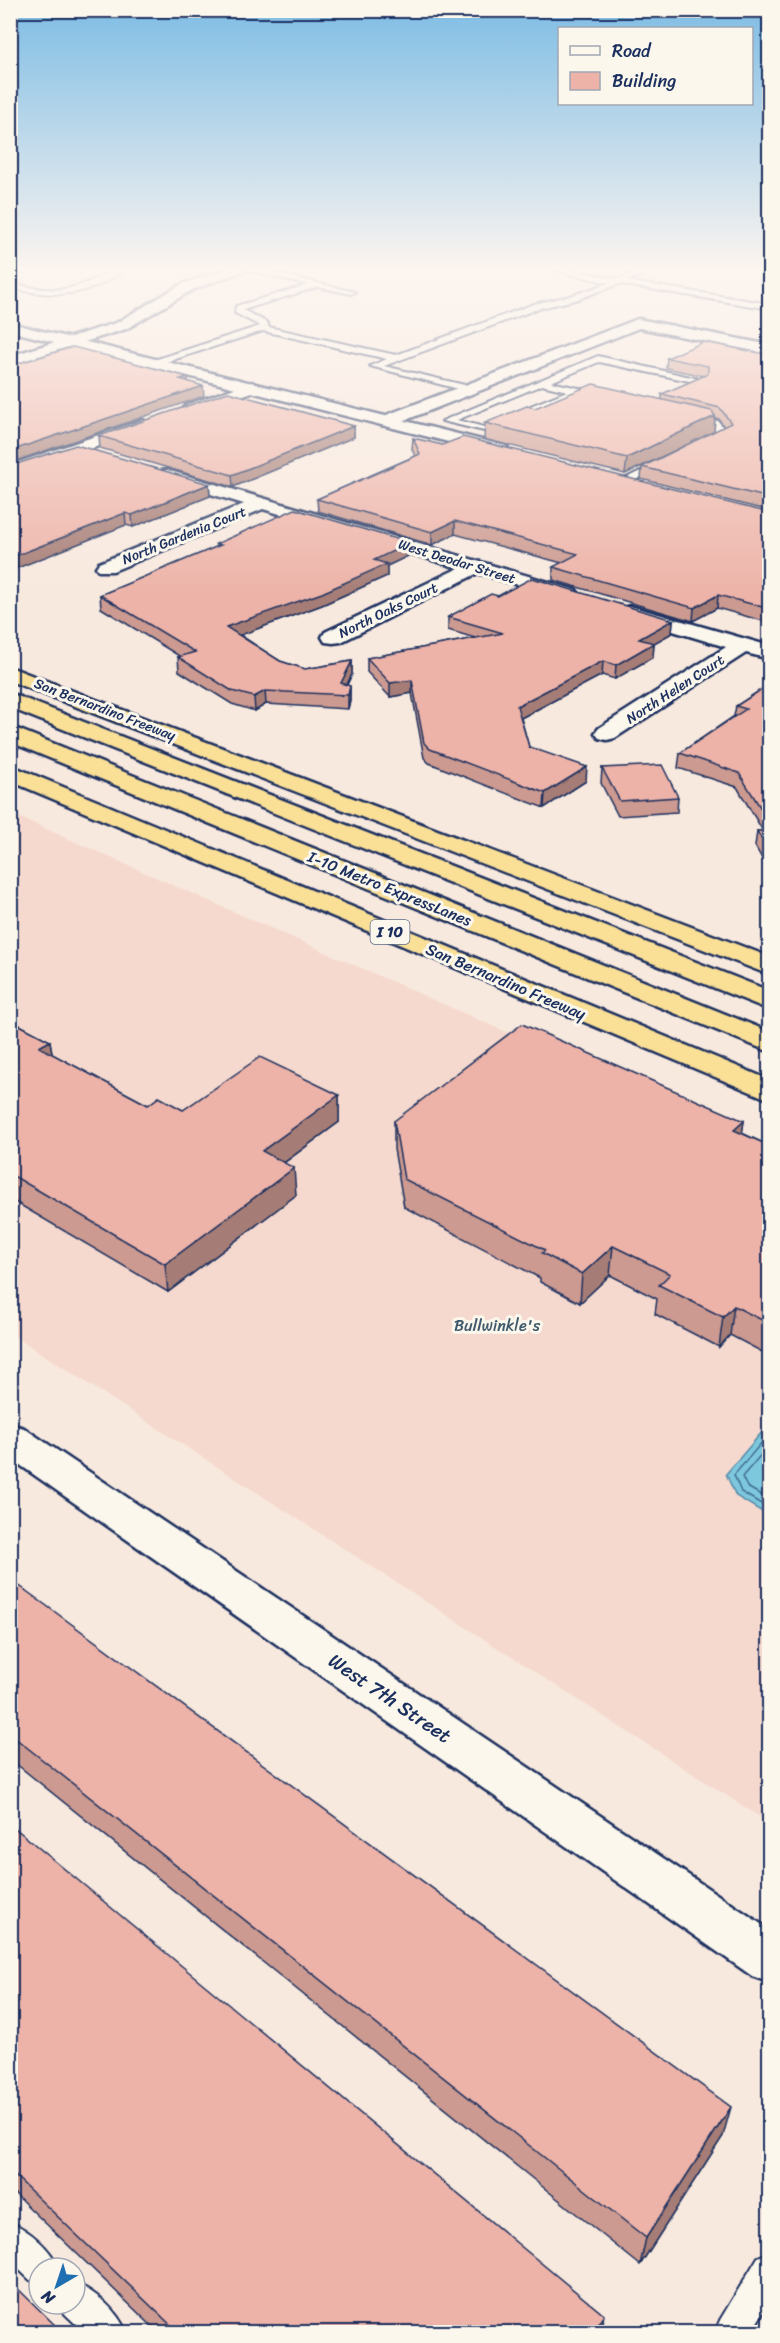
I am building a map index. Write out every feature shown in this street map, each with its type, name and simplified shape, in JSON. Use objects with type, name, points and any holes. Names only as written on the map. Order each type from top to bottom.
[{"type":"highway","name":"San Bernardino Freeway","points":[[10,673],[770,967]]},
{"type":"highway","name":"I-10 Metro ExpressLanes","points":[[10,700],[770,1001]]},
{"type":"highway","name":"I-10 Metro ExpressLanes","points":[[10,733],[770,1043]]},
{"type":"highway","name":"San Bernardino Freeway","points":[[10,772],[770,1091]]},
{"type":"street","points":[[217,378],[513,453]]},
{"type":"street","points":[[387,421],[497,378]]},
{"type":"street","points":[[177,413],[252,387]]},
{"type":"street","points":[[10,471],[155,421]]},
{"type":"street","points":[[76,448],[108,458]]},
{"type":"street","name":"West Deodar Street","points":[[152,471],[587,599]]},
{"type":"street","points":[[601,476],[645,487]]},
{"type":"street","name":"North Gardenia Court","points":[[106,567],[262,503]]},
{"type":"street","name":"North Oaks Court","points":[[333,637],[476,567]]},
{"type":"street","points":[[610,606],[770,653]]},
{"type":"street","name":"North Helen Court","points":[[607,733],[743,645]]},
{"type":"street","name":"West 7th Street","points":[[10,1438],[770,1959]]},
{"type":"lane","points":[[426,378],[470,389]]},
{"type":"lane","points":[[481,429],[447,421],[550,378]]},
{"type":"lane","points":[[674,394],[703,381],[690,378]]},
{"type":"lane","points":[[488,382],[522,390]]},
{"type":"lane","points":[[541,382],[610,398]]},
{"type":"lane","points":[[502,421],[576,390]]},
{"type":"lane","points":[[680,414],[715,423],[723,434],[693,448]]},
{"type":"lane","points":[[458,439],[492,425]]},
{"type":"lane","points":[[623,482],[673,458]]},
{"type":"lane","points":[[10,2238],[29,2256]]},
{"type":"lane","points":[[732,2332],[770,2269]]},
{"type":"lane","points":[[87,2311],[109,2332]]},
{"type":"shaded area","name":"Bullwinkle's","points":[[10,813],[769,1148],[769,1823],[11,1334]]},
{"type":"water","points":[[769,1424],[769,1516],[736,1496],[726,1474]]},
{"type":"building","points":[[10,378],[183,378],[180,379],[203,386],[10,451]]},
{"type":"building","points":[[698,378],[770,378],[770,498],[642,467],[731,423],[720,408],[662,394]]},
{"type":"building","points":[[593,384],[712,411],[715,416],[627,458],[485,423],[527,406],[535,408]]},
{"type":"building","points":[[228,392],[354,426],[232,475],[99,436]]},
{"type":"building","points":[[463,437],[770,513],[770,609],[718,595],[694,608],[553,567],[578,554],[455,521],[432,532],[317,499],[420,454],[413,438],[442,445]]},
{"type":"building","points":[[76,445],[209,484],[132,515],[125,513],[10,558],[10,466]]},
{"type":"building","points":[[295,509],[410,543],[374,560],[387,564],[322,593],[226,627],[280,661],[305,669],[352,661],[341,683],[350,686],[348,695],[265,691],[254,697],[232,691],[178,657],[195,652],[100,595],[221,545],[216,544]]},
{"type":"building","points":[[532,578],[673,620],[639,639],[654,643],[616,665],[603,661],[517,706],[529,747],[587,767],[545,793],[430,749],[424,743],[412,680],[390,683],[367,658],[503,633],[448,617],[491,594],[498,596]]},
{"type":"building","points":[[770,684],[770,823],[739,773],[680,753],[746,709],[736,706]]},
{"type":"building","points":[[662,765],[678,797],[620,801],[602,768]]},
{"type":"building","points":[[757,831],[770,831],[770,854]]},
{"type":"building","points":[[10,1020],[50,1041],[39,1047],[148,1105],[159,1097],[183,1110],[260,1057],[339,1095],[262,1151],[294,1168],[165,1264],[10,1174]]},
{"type":"building","points":[[522,1024],[744,1121],[734,1130],[770,1146],[770,1324],[734,1306],[723,1317],[659,1285],[670,1274],[613,1246],[582,1274],[542,1253],[545,1250],[404,1179],[394,1121]]},
{"type":"building","points":[[10,1579],[731,2107],[646,2238],[10,1734]]},
{"type":"building","points":[[10,1824],[604,2315],[592,2332],[178,2332],[10,2171]]},
{"type":"building","points":[[10,2281],[27,2298],[27,2316],[46,2316],[62,2332],[10,2332]]}]
